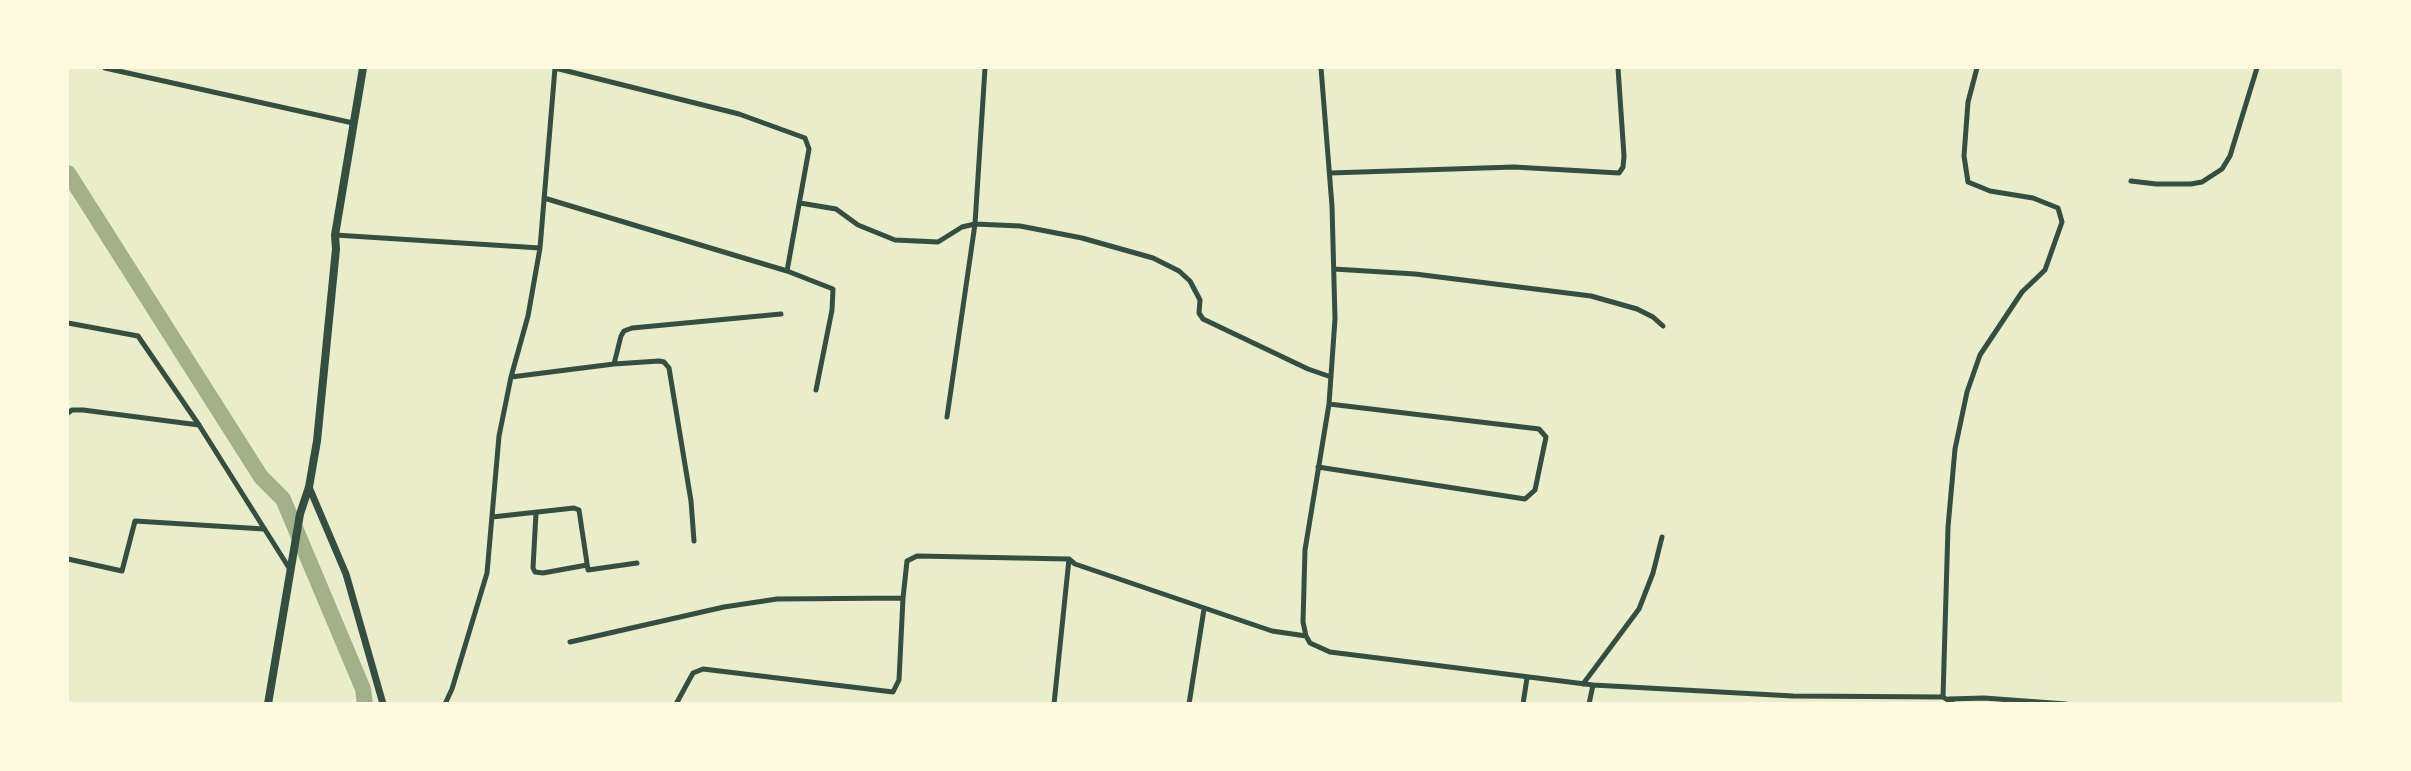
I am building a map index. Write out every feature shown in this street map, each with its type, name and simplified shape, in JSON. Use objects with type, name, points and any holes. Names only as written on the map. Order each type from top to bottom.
[{"type":"main road","points":[[268,704],[300,514],[309,487],[323,387],[335,235],[363,68]]},
{"type":"main road","points":[[309,487],[346,574],[383,704]]},
{"type":"street","points":[[105,68],[353,123]]},
{"type":"street","points":[[445,704],[452,689],[487,573],[499,436],[511,376],[528,316],[540,248],[555,68],[738,114],[805,138],[809,149],[787,272]]},
{"type":"street","points":[[947,417],[975,224],[985,68]]},
{"type":"street","points":[[1321,68],[1330,172],[1335,319],[1329,404],[1305,550],[1303,622],[1306,636],[1318,648],[1330,652],[1593,685],[1793,696],[1949,700],[1984,698],[2066,704]]},
{"type":"street","points":[[1330,172],[1514,167],[1619,172],[1623,168],[1624,156],[1618,68]]},
{"type":"street","points":[[1949,700],[1948,527],[1955,449],[1965,401],[1980,355],[2022,292],[2045,270],[2062,222],[2058,208],[2033,198],[1990,191],[1968,182],[1964,156],[1968,102],[1977,68]]},
{"type":"street","points":[[2131,181],[2191,184],[2202,182],[2222,169],[2230,156],[2257,68]]},
{"type":"street","points":[[544,198],[787,272],[833,289],[832,310],[816,390]]},
{"type":"street","points":[[800,203],[836,209],[858,225],[895,240],[938,242],[962,227],[975,224],[1047,230],[1160,261],[1179,271],[1190,281],[1200,300],[1199,314],[1203,319],[1288,360],[1331,377]]},
{"type":"street","points":[[335,235],[540,248]]},
{"type":"street","points":[[1334,269],[1415,274],[1591,296],[1637,309],[1653,317],[1663,326]]},
{"type":"street","points":[[614,364],[621,336],[624,331],[632,328],[781,314]]},
{"type":"street","points":[[68,323],[135,334],[199,425],[291,571]]},
{"type":"street","points":[[511,376],[614,364],[664,362],[669,368],[691,501],[694,541]]},
{"type":"street","points":[[1318,467],[1526,499],[1535,490],[1546,437],[1539,429],[1329,404]]},
{"type":"street","points":[[68,413],[72,410],[83,410],[199,425]]},
{"type":"street","points":[[492,516],[574,508],[579,510],[588,570],[594,571],[637,563]]},
{"type":"street","points":[[536,513],[533,568],[535,572],[543,573],[586,565]]},
{"type":"street","points":[[68,559],[122,571],[135,521],[264,529]]},
{"type":"street","points":[[1583,684],[1639,609],[1653,573],[1662,537]]},
{"type":"street","points":[[676,704],[693,673],[703,669],[893,692],[899,680],[903,598],[907,561],[911,557],[1069,559],[1204,609],[1280,633],[1306,636]]},
{"type":"street","points":[[1054,704],[1069,559]]},
{"type":"street","points":[[570,642],[724,607],[777,599],[903,598]]},
{"type":"street","points":[[1189,704],[1204,609]]},
{"type":"street","points":[[1523,704],[1527,678]]},
{"type":"street","points":[[1589,704],[1593,685]]},
{"type":"street","points":[[1792,704],[1793,696]]},
{"type":"waterway","points":[[68,173],[261,477],[283,499],[363,689],[365,704]]}]
